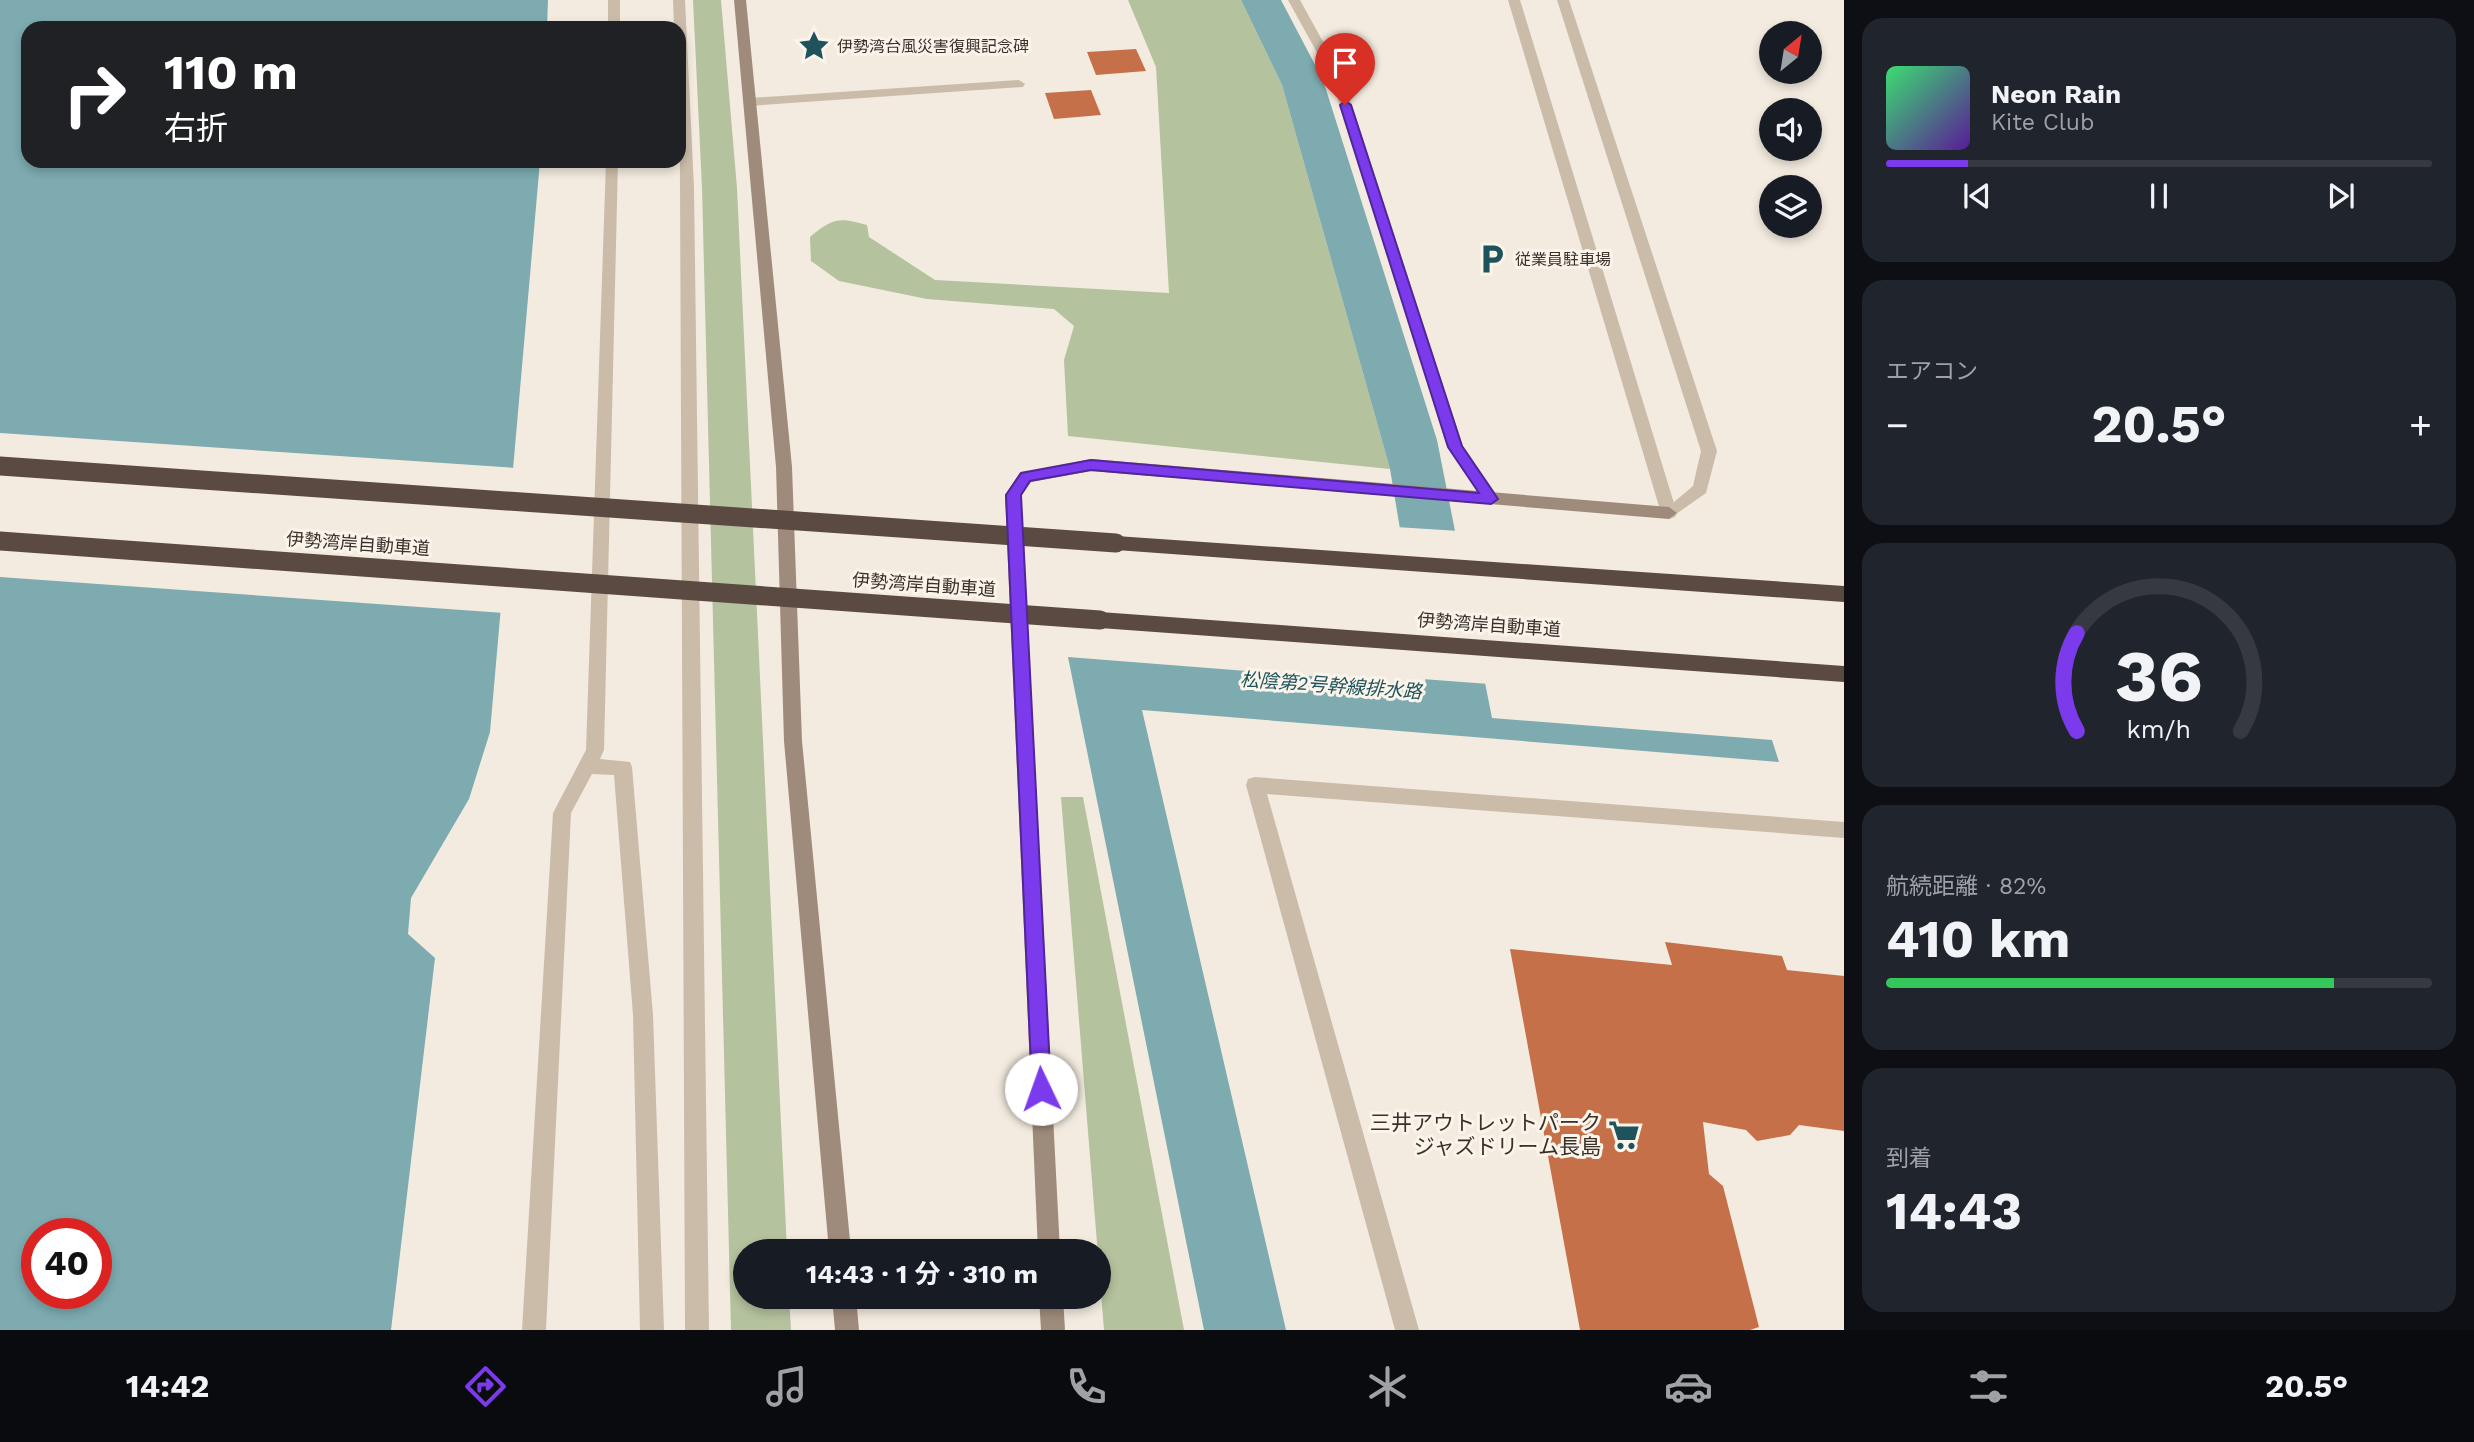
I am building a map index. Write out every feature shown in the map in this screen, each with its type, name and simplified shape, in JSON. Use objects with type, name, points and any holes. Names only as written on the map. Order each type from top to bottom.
[{"type":"highway","points":[[0,466],[1844,594]]},
{"type":"highway","name":"伊勢湾岸自動車道","points":[[0,541],[1844,674]]},
{"type":"street","points":[[614,0],[614,21]]},
{"type":"street","points":[[679,0],[680,21]]},
{"type":"street","points":[[740,0],[784,467],[793,741],[839,1239]]},
{"type":"street","points":[[1294,0],[1337,78],[1455,447],[1491,499]]},
{"type":"street","points":[[1514,0],[1669,513]]},
{"type":"street","points":[[1048,1239],[1013,495],[1026,477],[1091,465],[1669,513],[1700,489],[1709,451],[1563,0]]},
{"type":"street","points":[[750,102],[1019,84]]},
{"type":"street","points":[[686,164],[697,1330]]},
{"type":"street","points":[[534,1330],[562,813],[595,750],[612,168]]},
{"type":"street","points":[[587,766],[623,767],[643,1015],[652,1330]]},
{"type":"street","points":[[1407,1330],[1255,785],[1844,830]]},
{"type":"street","points":[[845,1309],[847,1330]]},
{"type":"street","points":[[1052,1309],[1053,1330]]},
{"type":"green space","points":[[693,0],[721,0],[737,188],[786,1239],[733,1239],[733,1309],[790,1309],[791,1330],[731,1330],[702,188]]},
{"type":"green space","points":[[1128,0],[1241,0],[1282,85],[1390,469],[1068,436],[1064,360],[1074,326],[1054,309],[927,299],[839,281],[811,261],[810,237],[830,223],[842,220],[867,225],[869,237],[935,280],[1169,293],[1156,67]]},
{"type":"green space","points":[[1061,797],[1083,797],[1184,1330],[1104,1330],[1102,1309],[1111,1309],[1111,1239],[1097,1239]]},
{"type":"water","points":[[0,0],[548,0],[547,21],[21,21],[21,168],[539,168],[490,732],[469,799],[411,898],[408,934],[435,958],[391,1330],[0,1330]]},
{"type":"water","name":"松陰第2号幹線排水路","points":[[1241,0],[1281,0],[1323,80],[1437,440],[1492,718],[1772,740],[1779,762],[1142,710],[1286,1330],[1204,1330],[1068,657],[1426,685],[1390,469],[1282,85]]},
{"type":"pier","points":[[0,433],[516,468],[504,613],[0,577]]},
{"type":"pier","points":[[1396,527],[1459,531],[1489,684],[1422,679]]},
{"type":"building","points":[[1136,49],[1146,71],[1096,75],[1087,52]]},
{"type":"building","points":[[1091,90],[1101,115],[1054,119],[1045,93]]},
{"type":"building","points":[[1665,942],[1782,956],[1787,970],[1844,976],[1844,1131],[1799,1125],[1790,1135],[1757,1141],[1746,1130],[1703,1122],[1709,1174],[1723,1186],[1759,1327],[1750,1330],[1580,1330],[1510,949],[1672,965]]},
{"type":"place","name":"伊勢湾台風災害復興記念碑","points":[[814,46]]},
{"type":"place","name":"従業員駐車場","points":[[1492,259]]},
{"type":"place","name":"三井アウトレットパーク ジャズドリーム長島","points":[[1624,1135]]},
{"type":"route","points":[[1041,1089],[1013,495],[1026,477],[1091,465],[1491,499],[1455,447],[1345,105]]}]
